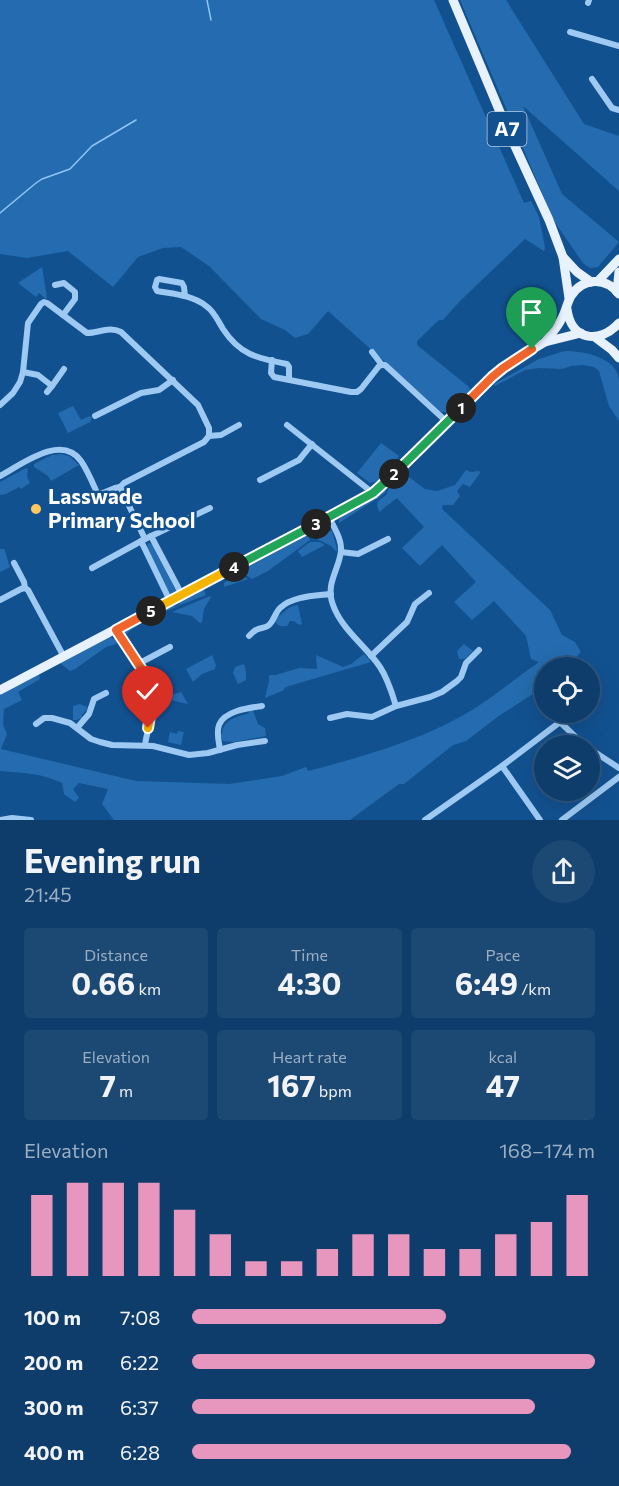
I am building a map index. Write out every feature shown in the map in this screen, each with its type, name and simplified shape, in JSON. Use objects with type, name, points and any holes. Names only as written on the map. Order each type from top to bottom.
[{"type":"main road","name":"A7","points":[[453,0],[508,131],[549,220],[563,257],[568,302]]},
{"type":"main road","name":"A7","points":[[563,257],[577,272],[595,281]]},
{"type":"main road","points":[[545,342],[564,316],[575,290],[595,281],[619,259]]},
{"type":"main road","points":[[618,293],[619,272]]},
{"type":"main road","points":[[595,281],[609,284],[618,293]]},
{"type":"main road","points":[[568,302],[570,321],[581,333],[596,338],[619,358]]},
{"type":"main road","points":[[596,338],[612,331],[619,323]]},
{"type":"main road","points":[[0,690],[373,493],[503,368],[545,342],[581,333]]},
{"type":"street","points":[[570,32],[619,46]]},
{"type":"street","points":[[592,79],[612,108],[619,110]]},
{"type":"street","points":[[185,296],[182,283],[157,280],[155,288],[157,291],[197,300],[210,309],[233,343],[239,348],[250,354],[288,365],[289,379]]},
{"type":"street","points":[[55,285],[64,283],[75,292],[75,299],[63,315]]},
{"type":"street","points":[[0,405],[16,388],[23,372],[28,323],[44,302],[87,333],[110,329],[121,332],[201,409],[209,428],[209,436],[204,442],[124,483],[120,488],[98,495],[79,458],[62,450],[46,452],[0,476]]},
{"type":"street","points":[[372,352],[382,365],[388,366],[447,422]]},
{"type":"street","points":[[272,360],[272,376],[303,384],[354,392],[361,389],[382,365]]},
{"type":"street","points":[[47,392],[64,369]]},
{"type":"street","points":[[23,372],[38,375],[52,386]]},
{"type":"street","points":[[95,416],[141,393],[159,390],[173,380]]},
{"type":"street","points":[[209,436],[220,435],[239,425]]},
{"type":"street","points":[[287,425],[373,493]]},
{"type":"street","points":[[260,480],[298,460],[312,444]]},
{"type":"street","points":[[120,488],[146,539],[182,595]]},
{"type":"street","points":[[93,568],[210,507]]},
{"type":"street","points":[[329,517],[340,540],[341,552],[333,576],[332,604],[353,636],[379,665],[396,706]]},
{"type":"street","points":[[341,552],[358,554],[388,538]]},
{"type":"street","points":[[146,539],[170,601]]},
{"type":"street","points":[[14,563],[25,588],[64,657]]},
{"type":"street","points":[[0,600],[25,588]]},
{"type":"street","points":[[370,656],[407,622],[415,604],[429,593]]},
{"type":"street","points":[[249,636],[255,630],[267,627],[280,608],[289,602],[309,596],[331,594]]},
{"type":"street","points":[[116,630],[148,682],[152,707],[145,745]]},
{"type":"street","points":[[138,664],[170,646]]},
{"type":"street","points":[[330,718],[346,714],[372,717],[396,706],[430,697],[452,686],[461,677],[466,663],[479,651]]},
{"type":"street","points":[[78,728],[89,714],[94,699],[106,693]]},
{"type":"street","points":[[220,750],[219,725],[226,716],[251,707],[262,706]]},
{"type":"street","points":[[36,724],[48,717],[70,723],[91,739],[100,742],[112,745],[145,745],[189,755],[265,741]]},
{"type":"street","points":[[543,735],[560,722],[572,735]]},
{"type":"street","points":[[425,820],[534,742]]},
{"type":"street","points":[[600,755],[619,768]]},
{"type":"street","points":[[502,766],[540,820]]},
{"type":"street","points":[[562,820],[619,777]]},
{"type":"street","points":[[0,820],[31,820]]},
{"type":"shaded area","points":[[0,0],[434,0],[524,203],[531,201],[539,217],[545,247],[544,251],[525,239],[443,320],[439,320],[417,341],[417,345],[469,387],[470,391],[449,412],[441,412],[328,311],[308,334],[295,338],[285,330],[261,319],[209,266],[181,247],[163,248],[138,257],[113,287],[68,251],[27,258],[0,254]]},
{"type":"shaded area","points":[[460,0],[506,0],[584,124],[619,136],[619,191],[523,106],[562,194],[619,242],[598,267],[590,268],[583,263],[554,221]]},
{"type":"shaded area","points":[[42,267],[46,299],[39,293],[36,297],[18,283]]},
{"type":"shaded area","points":[[565,351],[581,352],[598,357],[612,365],[617,371],[619,421],[609,406],[599,371],[594,367],[583,365],[562,369],[525,370],[495,386],[494,384],[539,359]]},
{"type":"shaded area","points":[[73,406],[81,420],[90,416],[92,418],[90,422],[68,433],[58,413]]},
{"type":"shaded area","points":[[381,443],[399,456],[378,481],[370,483],[357,473]]},
{"type":"shaded area","points":[[52,455],[69,456],[79,465],[51,481],[48,476],[34,467],[34,464]]},
{"type":"shaded area","points":[[26,468],[30,483],[21,489],[19,487],[0,495],[0,482]]},
{"type":"shaded area","points":[[466,470],[479,471],[480,473],[470,487],[463,484],[457,491],[460,496],[453,505],[443,505],[442,509],[550,610],[562,635],[575,642],[581,652],[576,657],[534,657],[534,660],[531,659],[526,636],[494,601],[472,620],[454,602],[476,582],[442,545],[420,566],[402,548],[424,527],[397,498],[379,512],[378,501],[386,495],[390,486],[405,474],[425,489],[437,491],[455,485]]},
{"type":"shaded area","points":[[382,490],[386,492],[339,523],[339,519],[345,513]]},
{"type":"shaded area","points":[[332,531],[337,552],[317,539]]},
{"type":"shaded area","points":[[307,533],[310,540],[268,571],[252,579],[240,574],[228,577],[227,575]]},
{"type":"shaded area","points":[[310,542],[325,545],[302,557],[298,551]]},
{"type":"shaded area","points":[[148,543],[152,544],[176,591],[170,594],[147,548]]},
{"type":"shaded area","points":[[0,549],[4,549],[10,567],[0,572]]},
{"type":"shaded area","points":[[235,576],[248,579],[224,587],[224,583]]},
{"type":"shaded area","points":[[203,588],[206,595],[149,619],[129,631],[124,637],[127,628],[172,604],[174,607],[180,604],[179,601]]},
{"type":"shaded area","points":[[210,596],[200,623],[192,616],[172,612]]},
{"type":"shaded area","points":[[298,605],[302,624],[290,621],[287,626],[278,625],[276,617],[290,607]]},
{"type":"shaded area","points":[[110,637],[119,641],[106,647],[75,669],[70,671],[60,663]]},
{"type":"shaded area","points":[[464,644],[473,651],[465,659],[459,659],[457,651]]},
{"type":"shaded area","points":[[364,654],[371,662],[289,686],[265,698],[269,675],[299,668],[317,669],[316,655],[343,667]]},
{"type":"shaded area","points":[[212,655],[216,665],[215,669],[202,674],[193,682],[186,669]]},
{"type":"shaded area","points":[[244,664],[246,680],[238,684],[233,673],[235,667]]},
{"type":"shaded area","points":[[534,666],[534,693],[466,741],[453,745],[404,784],[399,784],[350,820],[114,820],[102,804],[108,789],[79,783],[73,789],[79,798],[75,802],[64,794],[62,783],[32,774],[0,771],[0,695],[39,674],[40,679],[18,692],[22,700],[4,709],[3,725],[7,734],[1,749],[136,781],[229,784],[282,776],[306,767],[308,771],[414,738],[481,705]]},
{"type":"shaded area","points":[[181,692],[188,704],[156,696],[157,694]]},
{"type":"shaded area","points":[[80,704],[87,709],[82,718],[73,720],[73,706]]},
{"type":"shaded area","points":[[249,710],[253,711],[258,724],[265,728],[266,736],[233,742],[223,741],[220,736],[225,725],[232,719],[249,713]]},
{"type":"shaded area","points":[[178,731],[184,732],[181,745],[168,742],[170,732],[177,734]]},
{"type":"waterway","points":[[207,0],[211,20]]},
{"type":"waterway","points":[[0,213],[36,183],[70,169],[92,146],[136,120]]},
{"type":"place","name":"Lasswade Primary School","points":[[36,509]]},
{"type":"route","points":[[148,728],[152,707],[151,690],[144,673],[116,630],[373,493],[421,449],[492,377],[532,349]]}]
